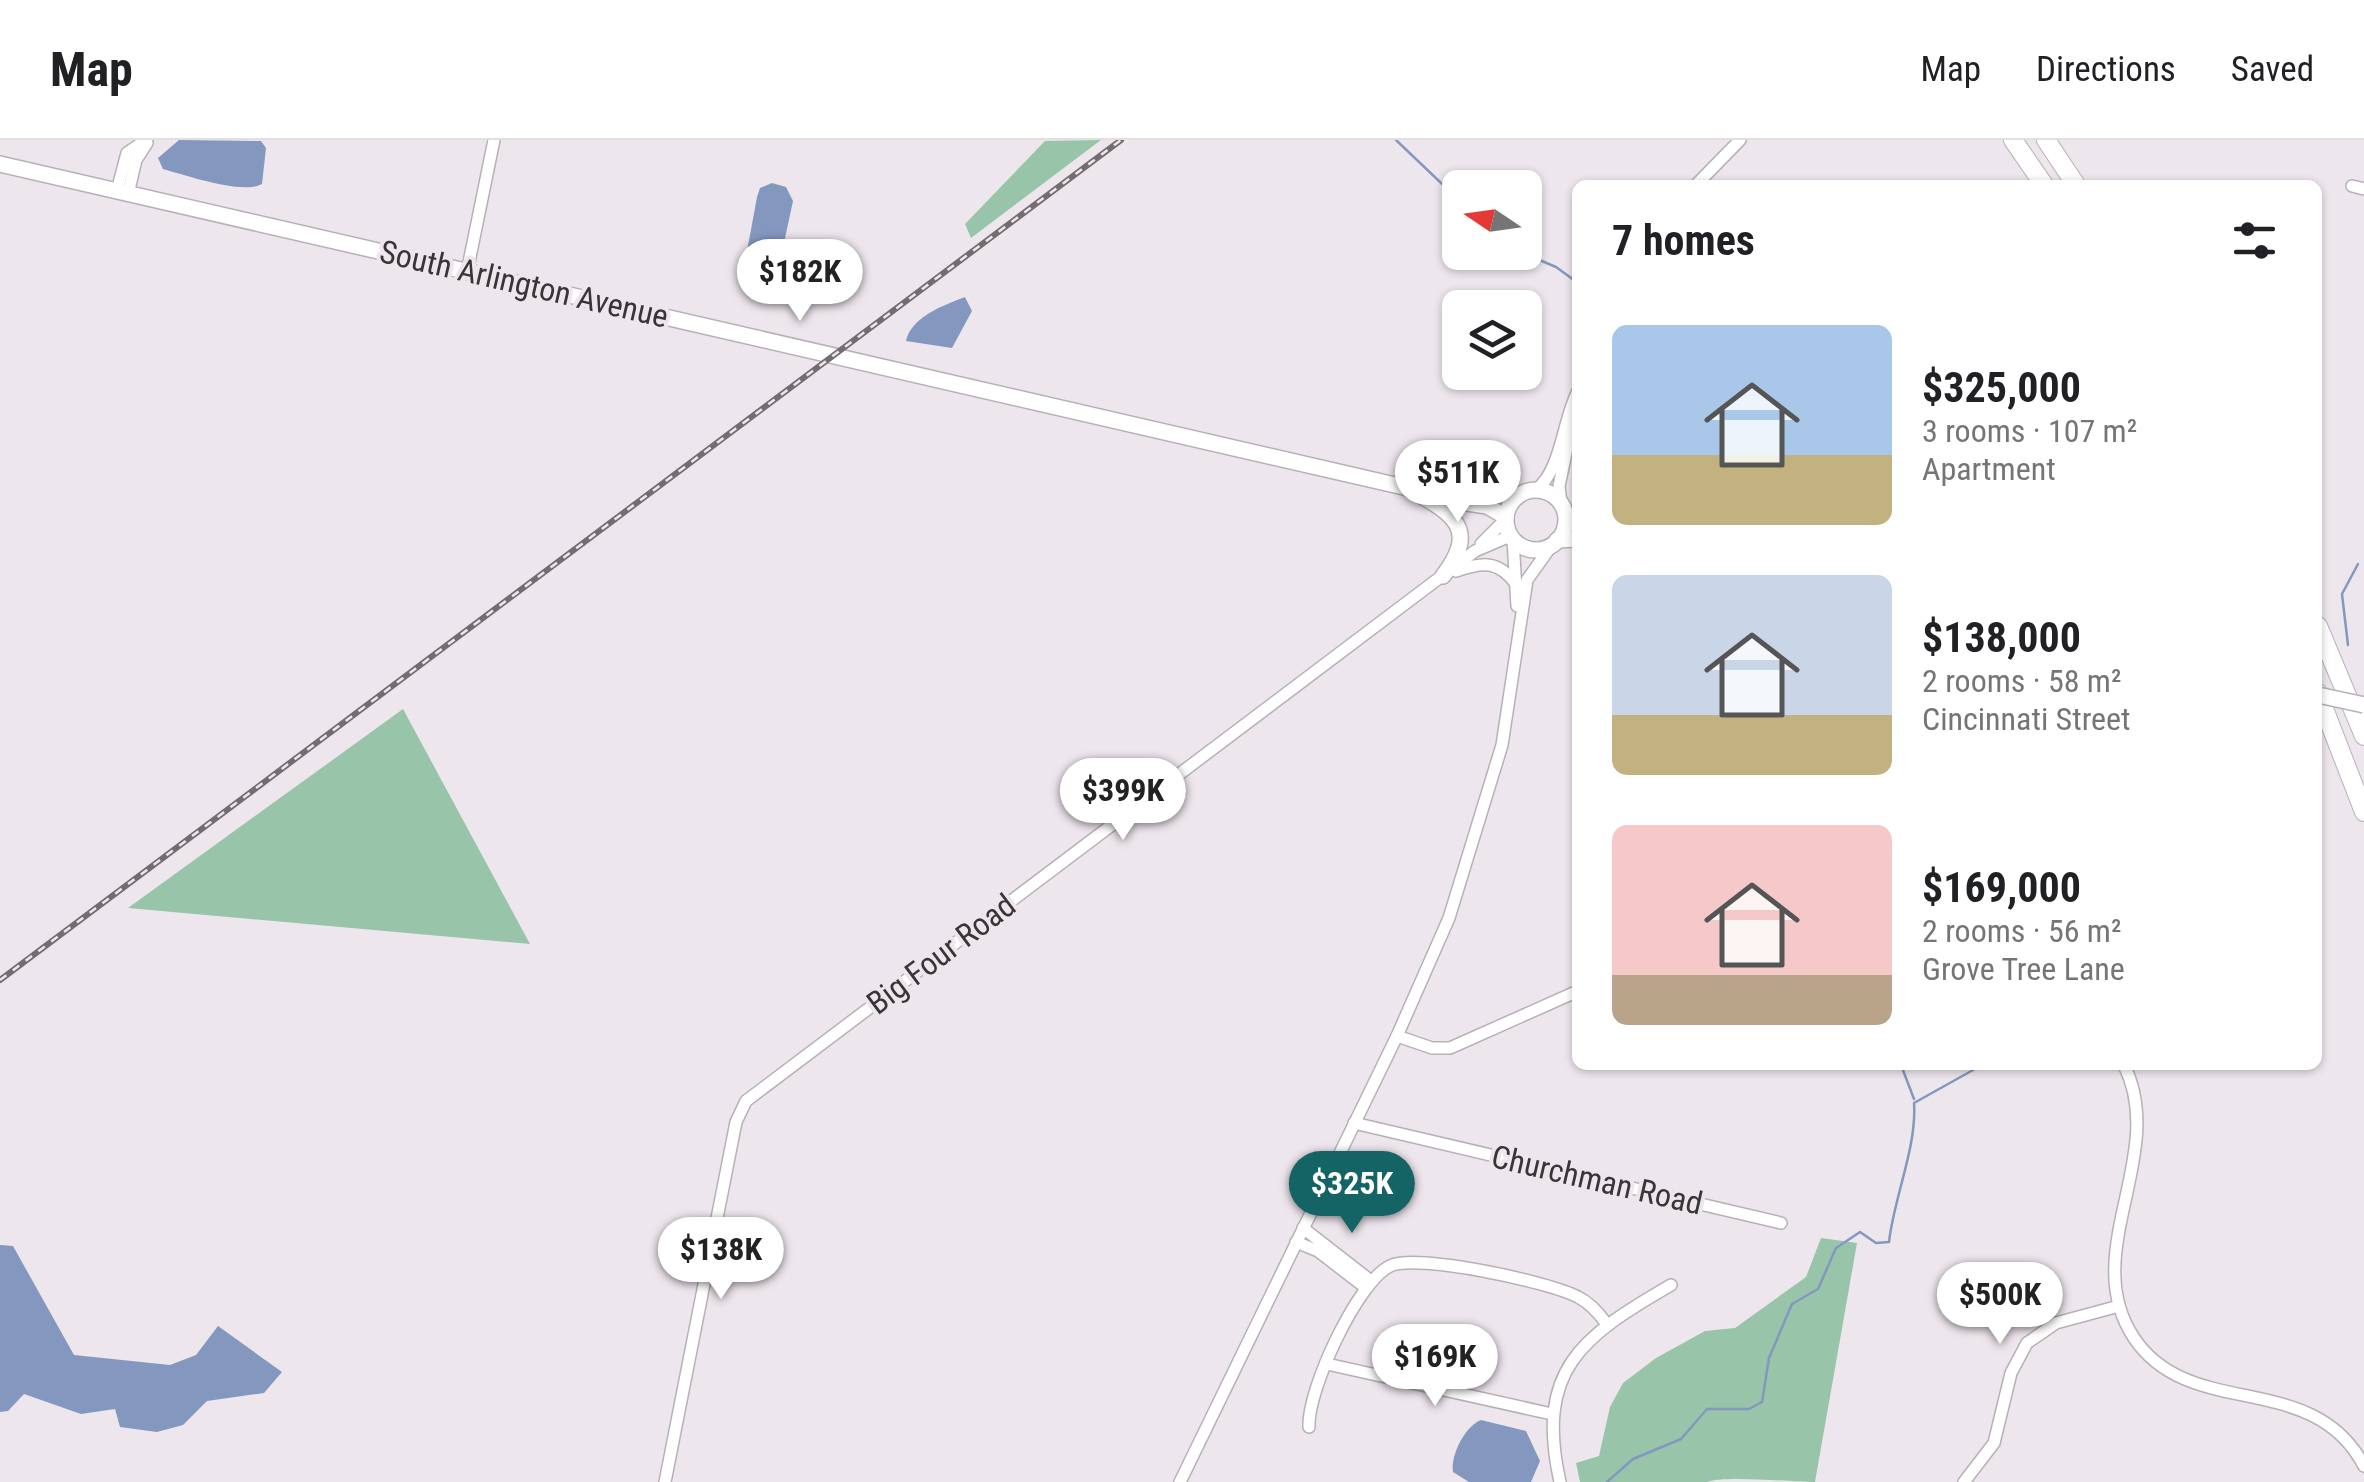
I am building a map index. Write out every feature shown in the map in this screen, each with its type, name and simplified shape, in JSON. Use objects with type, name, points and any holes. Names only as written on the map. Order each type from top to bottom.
[{"type":"highway","points":[[2013,140],[2041,180]]},
{"type":"highway","points":[[2046,140],[2073,180]]},
{"type":"highway","points":[[2322,636],[2364,736]]},
{"type":"highway","points":[[2322,704],[2364,812]]},
{"type":"main road","name":"South Arlington Avenue","points":[[0,164],[1408,488],[1518,496]]},
{"type":"main road","points":[[1408,488],[1446,510],[1460,532],[1458,556],[1443,576]]},
{"type":"main road","points":[[1506,518],[1518,496],[1536,490],[1550,494],[1572,518]]},
{"type":"main road","points":[[1424,497],[1487,506],[1506,518],[1512,538],[1536,550],[1572,540]]},
{"type":"main road","points":[[1554,543],[1564,528],[1563,508]]},
{"type":"main road","points":[[2322,695],[2364,705]]},
{"type":"street","points":[[122,192],[148,140]]},
{"type":"street","points":[[467,272],[494,140]]},
{"type":"street","points":[[1701,180],[1740,140]]},
{"type":"street","points":[[1536,490],[1550,476],[1559,436],[1572,407]]},
{"type":"street","points":[[1563,508],[1559,486],[1572,423]]},
{"type":"street","name":"Big Four Road","points":[[669,1481],[736,1122],[743,1105],[1443,576],[1475,551],[1506,518]]},
{"type":"street","points":[[1512,538],[1516,584],[1514,682]]},
{"type":"street","name":"Big Four Road","points":[[1475,551],[1512,538]]},
{"type":"street","points":[[1180,1482],[1397,1036],[1463,878],[1497,767],[1514,682],[1527,580],[1554,543]]},
{"type":"street","points":[[1443,576],[1492,564],[1505,570],[1516,584]]},
{"type":"street","points":[[1397,1036],[1432,1048],[1450,1048],[1572,993]]},
{"type":"street","points":[[2127,1070],[2133,1082],[2140,1124],[2115,1255],[2118,1306],[2140,1347],[2173,1374],[2311,1412],[2339,1432],[2364,1466]]},
{"type":"street","name":"Churchman Road","points":[[1354,1122],[1781,1223]]},
{"type":"street","points":[[1303,1228],[1369,1284]]},
{"type":"street","points":[[1296,1242],[1318,1251],[1369,1284]]},
{"type":"street","points":[[1309,1428],[1313,1395],[1328,1364],[1369,1284],[1392,1265],[1411,1260],[1571,1293],[1588,1303],[1606,1323]]},
{"type":"street","points":[[1560,1482],[1551,1434],[1552,1414],[1571,1359],[1606,1323],[1670,1285]]},
{"type":"street","points":[[1964,1482],[1994,1443],[2011,1373],[2027,1343],[2056,1323],[2118,1306]]},
{"type":"street","points":[[1328,1364],[1552,1414]]},
{"type":"green space","points":[[1101,140],[971,238],[965,224],[1045,141]]},
{"type":"green space","points":[[403,709],[530,944],[128,908]]},
{"type":"green space","points":[[1821,1238],[1857,1243],[1815,1482],[1580,1482],[1576,1463],[1599,1456],[1610,1407],[1623,1383],[1656,1358],[1705,1331],[1735,1328],[1806,1277]]},
{"type":"water","points":[[179,140],[261,141],[266,148],[262,184],[228,186],[163,169],[158,158]]},
{"type":"water","points":[[772,183],[786,187],[793,201],[776,280],[760,294],[747,290],[743,273],[757,197],[760,188]]},
{"type":"water","points":[[965,297],[972,311],[952,348],[906,341],[921,319]]},
{"type":"water","points":[[0,1245],[13,1246],[74,1355],[170,1365],[196,1355],[218,1326],[282,1372],[264,1393],[207,1401],[183,1425],[157,1432],[120,1427],[115,1409],[81,1414],[24,1394],[8,1411],[0,1412]]},
{"type":"water","points":[[1481,1420],[1526,1431],[1540,1461],[1531,1482],[1469,1482],[1453,1472],[1460,1442],[1469,1428]]},
{"type":"waterway","points":[[1396,140],[1442,184]]},
{"type":"waterway","points":[[1542,261],[1572,279]]},
{"type":"waterway","points":[[2348,645],[2342,594],[2358,564]]},
{"type":"waterway","points":[[1903,1070],[1914,1099]]},
{"type":"waterway","points":[[1607,1482],[1633,1459],[1681,1439],[1707,1409],[1749,1409],[1762,1402],[1769,1358],[1792,1304],[1818,1289],[1836,1248],[1860,1232],[1876,1243],[1889,1242],[1909,1154],[1914,1103],[1973,1070]]},
{"type":"railway","points":[[0,980],[1121,140]]}]
